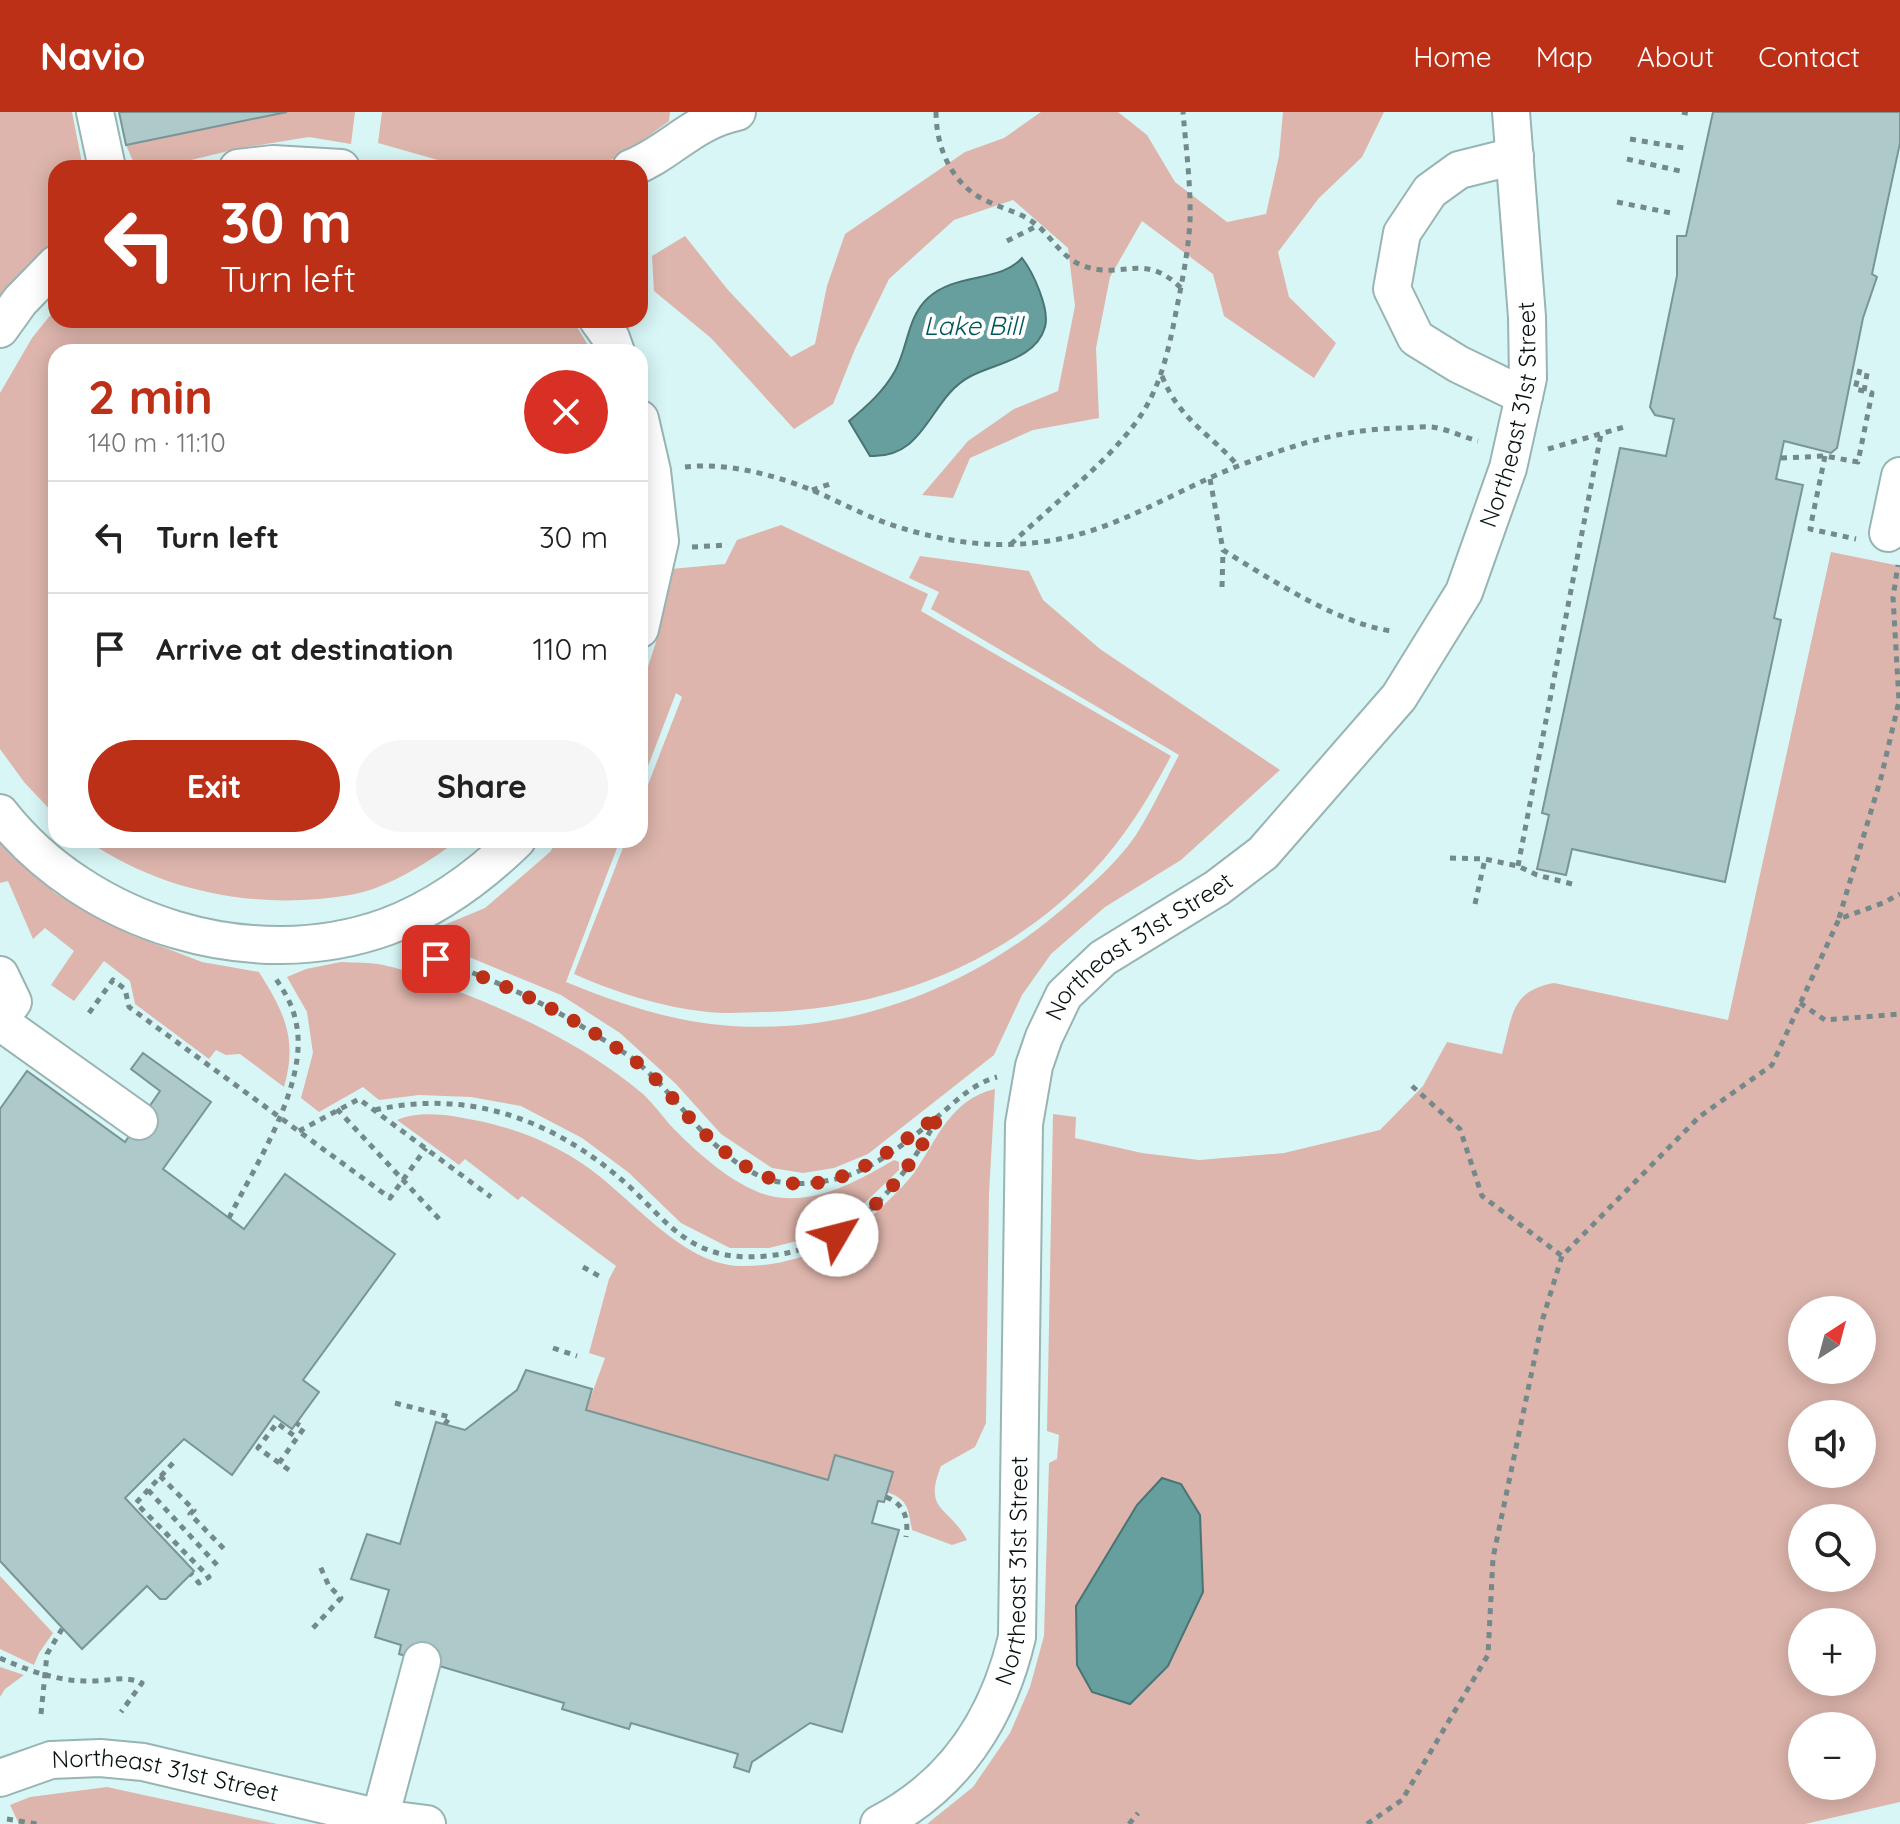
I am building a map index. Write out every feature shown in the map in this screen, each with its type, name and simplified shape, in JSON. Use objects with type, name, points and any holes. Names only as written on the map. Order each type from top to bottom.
[{"type":"street","points":[[95,112],[105,160]]},
{"type":"street","points":[[648,160],[687,132],[720,116],[737,112]]},
{"type":"street","name":"Northeast 31st Street","points":[[879,1824],[921,1798],[969,1748],[1002,1691],[1017,1637],[1024,1124],[1034,1066],[1052,1015],[1064,995],[1103,958],[1217,888],[1263,853],[1399,697],[1464,592],[1473,525],[1508,468],[1528,378],[1527,317],[1511,112]]},
{"type":"street","points":[[1515,156],[1459,170],[1430,191],[1402,233],[1392,289],[1416,338],[1458,364],[1524,396]]},
{"type":"street","points":[[0,329],[20,301],[48,272]]},
{"type":"street","points":[[648,454],[660,541],[648,594]]},
{"type":"street","points":[[1894,546],[1900,476]]},
{"type":"street","points":[[0,813],[14,832],[44,859],[108,904],[151,922],[204,938],[260,945],[346,939],[388,927],[448,896],[508,848]]},
{"type":"street","points":[[0,975],[13,1002],[0,1020],[139,1121]]},
{"type":"street","points":[[380,1818],[422,1661]]},
{"type":"street","name":"Northeast 31st Street","points":[[0,1778],[51,1760],[100,1758],[143,1762],[380,1818],[427,1824]]},
{"type":"path","points":[[936,112],[940,145],[960,182],[973,194],[1007,208],[1037,226],[1062,253],[1082,266],[1098,270],[1129,266],[1150,268],[1172,279],[1181,288]]},
{"type":"path","points":[[1009,545],[1120,443],[1136,422],[1162,375],[1171,345],[1185,269],[1190,210],[1183,112]]},
{"type":"path","points":[[1682,112],[1692,114]]},
{"type":"path","points":[[1630,139],[1684,148]]},
{"type":"path","points":[[1627,159],[1680,171]]},
{"type":"path","points":[[1617,202],[1671,213]]},
{"type":"path","points":[[1007,241],[1037,226]]},
{"type":"path","points":[[1864,391],[1868,368]]},
{"type":"path","points":[[1781,458],[1825,456],[1858,462],[1872,393],[1855,389],[1860,369]]},
{"type":"path","points":[[1162,375],[1186,418],[1218,442],[1238,466]]},
{"type":"path","points":[[652,471],[700,465],[748,471],[812,490],[903,528],[944,539],[1009,545],[1072,538],[1099,530],[1238,466],[1337,433],[1372,428],[1432,427],[1481,442]]},
{"type":"path","points":[[1542,450],[1624,427]]},
{"type":"path","points":[[1518,866],[1601,434]]},
{"type":"path","points":[[1825,456],[1810,529],[1851,538]]},
{"type":"path","points":[[1210,479],[1223,550],[1222,587]]},
{"type":"path","points":[[812,490],[833,483]]},
{"type":"path","points":[[1367,1824],[1402,1800],[1488,1655],[1493,1558],[1543,1318],[1562,1256],[1699,1117],[1772,1065],[1839,919],[1881,778],[1899,701],[1893,597],[1894,546]]},
{"type":"path","points":[[1223,550],[1315,602],[1371,628],[1391,631]]},
{"type":"path","points":[[1893,597],[1900,600]]},
{"type":"path","points":[[1450,858],[1485,859],[1518,866],[1537,875],[1572,884]]},
{"type":"path","points":[[1475,904],[1485,859]]},
{"type":"path","points":[[1839,919],[1900,894]]},
{"type":"path","points":[[388,927],[390,937],[410,950],[529,995],[637,1062],[731,1158],[763,1178],[788,1183],[813,1183],[843,1177],[885,1156],[984,1080],[1007,1074]]},
{"type":"path","points":[[229,1218],[279,1117],[297,1070],[295,1018],[260,945]]},
{"type":"path","points":[[89,1013],[113,980],[125,989],[129,1007],[390,1198],[426,1148]]},
{"type":"path","points":[[1800,1003],[1825,1020],[1900,1014]]},
{"type":"path","points":[[1412,1086],[1460,1129],[1482,1196],[1562,1256]]},
{"type":"path","points":[[299,1131],[359,1099],[491,1197]]},
{"type":"path","points":[[375,1110],[435,1102],[494,1111],[539,1125],[604,1165],[672,1228],[701,1247],[737,1258],[778,1255],[822,1244],[852,1225],[878,1203],[914,1161],[940,1114]]},
{"type":"path","points":[[337,1109],[441,1221]]},
{"type":"path","points":[[583,1267],[599,1276]]},
{"type":"path","points":[[553,1348],[577,1356]]},
{"type":"path","points":[[395,1403],[450,1417],[445,1424]]},
{"type":"path","points":[[289,1470],[258,1448],[270,1428],[277,1423],[297,1438]]},
{"type":"path","points":[[279,1463],[304,1428],[296,1423]]},
{"type":"path","points":[[173,1463],[136,1503],[209,1577],[199,1583],[191,1574]]},
{"type":"path","points":[[160,1476],[194,1510],[180,1523]]},
{"type":"path","points":[[148,1490],[217,1565]]},
{"type":"path","points":[[886,1497],[902,1508],[907,1519],[906,1537]]},
{"type":"path","points":[[190,1514],[227,1552]]},
{"type":"path","points":[[313,1628],[341,1598],[329,1586],[319,1564]]},
{"type":"path","points":[[41,1714],[44,1675],[51,1644],[62,1629]]},
{"type":"path","points":[[0,1658],[44,1675],[92,1681],[125,1678],[142,1683],[121,1712]]},
{"type":"path","points":[[1129,1824],[1138,1813]]},
{"type":"path","points":[[7,1819],[37,1824]]},
{"type":"shaded area","points":[[0,112],[72,112],[81,160],[48,160],[48,249],[24,271],[0,304]]},
{"type":"shaded area","points":[[287,112],[355,112],[351,144],[309,137],[191,160],[133,160],[126,145]]},
{"type":"shaded area","points":[[382,112],[670,112],[669,121],[623,155],[610,160],[438,160],[378,143]]},
{"type":"shaded area","points":[[1041,112],[1118,112],[1147,135],[1175,182],[1227,222],[1266,214],[1279,156],[1283,112],[1384,112],[1362,157],[1319,198],[1278,252],[1289,297],[1336,343],[1314,378],[1224,316],[1213,274],[1142,221],[1110,277],[1096,348],[1099,418],[1033,430],[970,458],[953,498],[922,495],[968,441],[1014,409],[1058,391],[1075,306],[1068,248],[1013,200],[954,220],[889,279],[855,349],[833,404],[794,429],[711,338],[654,291],[652,256],[685,236],[728,290],[791,357],[815,344],[827,286],[845,234],[965,152],[1004,138]]},
{"type":"shaded area","points":[[48,318],[48,328],[578,328],[587,344],[48,344],[48,808],[0,749],[0,393],[32,338]]},
{"type":"shaded area","points":[[781,525],[928,594],[921,611],[1171,756],[1116,845],[1059,903],[985,955],[903,990],[859,1001],[814,1009],[716,1013],[673,1007],[640,998],[574,974],[623,848],[648,848],[648,784],[682,697],[676,693],[648,766],[648,666],[671,569],[725,564],[737,540]]},
{"type":"shaded area","points":[[1831,552],[1900,566],[1900,1802],[1805,1824],[927,1824],[973,1787],[1010,1733],[1030,1687],[1044,1636],[1049,1463],[1057,1459],[1059,1435],[1047,1431],[1053,1114],[1076,1117],[1075,1138],[1142,1153],[1199,1160],[1284,1153],[1380,1130],[1423,1086],[1447,1042],[1502,1054],[1512,1017],[1521,999],[1529,992],[1554,983],[1728,1020]]},
{"type":"shaded area","points":[[920,556],[1029,571],[1043,600],[1100,649],[1280,770],[1181,860],[1105,907],[1051,954],[1022,995],[994,1055],[868,1154],[834,1168],[803,1173],[772,1168],[721,1134],[676,1084],[620,1033],[561,995],[435,943],[425,933],[485,908],[553,848],[617,848],[566,982],[674,1018],[758,1027],[849,1017],[894,1005],[937,988],[1017,944],[1098,878],[1128,846],[1148,816],[1179,755],[931,609],[939,592],[909,578]]},
{"type":"shaded area","points":[[0,843],[55,893],[127,933],[202,962],[259,972],[286,1026],[290,1054],[284,1087],[240,1054],[226,1055],[216,1050],[209,1059],[135,1004],[130,981],[104,961],[74,1001],[51,985],[74,951],[45,928],[33,939],[8,881],[0,883]]},
{"type":"shaded area","points":[[99,848],[447,848],[417,868],[373,889],[340,897],[288,900],[227,896],[198,890],[140,870]]},
{"type":"shaded area","points":[[341,962],[378,964],[410,972],[503,1010],[576,1047],[643,1094],[706,1159],[758,1192],[776,1197],[812,1196],[846,1185],[894,1160],[899,1162],[899,1170],[846,1221],[809,1238],[769,1248],[730,1248],[681,1223],[628,1172],[582,1138],[521,1106],[471,1097],[419,1095],[379,1100],[363,1087],[319,1112],[301,1098],[313,1053],[307,1012],[287,977],[306,969]]},
{"type":"shaded area","points":[[995,1089],[989,1193],[986,1423],[975,1447],[941,1466],[936,1481],[936,1500],[967,1540],[952,1545],[912,1530],[904,1502],[887,1492],[892,1472],[836,1455],[828,1480],[586,1410],[605,1358],[589,1353],[609,1279],[616,1266],[522,1196],[518,1200],[465,1159],[459,1165],[397,1120],[416,1115],[445,1115],[520,1132],[563,1152],[590,1169],[660,1229],[699,1255],[719,1263],[762,1265],[783,1262],[822,1249],[858,1227],[911,1176],[956,1111],[980,1094]]},
{"type":"shaded area","points":[[0,1576],[53,1633],[34,1665],[0,1649]]},
{"type":"shaded area","points":[[0,1667],[24,1675],[5,1689],[0,1697]]},
{"type":"shaded area","points":[[107,1787],[277,1824],[19,1824],[10,1805],[30,1797]]},
{"type":"water","name":"Lake Bill","points":[[1022,258],[1043,301],[1046,319],[1040,338],[1014,359],[971,376],[957,386],[916,438],[904,448],[889,454],[870,456],[849,421],[875,398],[891,378],[921,306],[951,284],[1002,271]]},
{"type":"water","points":[[1162,1478],[1181,1484],[1200,1515],[1203,1592],[1168,1666],[1130,1704],[1092,1692],[1077,1665],[1076,1606],[1137,1505]]},
{"type":"building","points":[[119,112],[287,112],[126,145]]},
{"type":"building","points":[[1713,112],[1900,112],[1900,143],[1872,274],[1877,277],[1863,318],[1837,448],[1831,453],[1784,441],[1776,479],[1803,485],[1774,618],[1781,620],[1725,882],[1572,849],[1566,875],[1537,869],[1549,815],[1542,813],[1620,448],[1666,456],[1674,419],[1655,415],[1650,407],[1677,276],[1677,236],[1686,236]]},
{"type":"building","points":[[143,1053],[211,1102],[163,1169],[244,1229],[285,1174],[395,1254],[303,1380],[319,1392],[292,1429],[274,1416],[232,1475],[184,1439],[125,1498],[194,1571],[166,1599],[160,1599],[147,1586],[82,1649],[0,1561],[0,1109],[27,1071],[125,1142],[160,1091],[131,1069]]},
{"type":"building","points":[[526,1370],[592,1389],[586,1410],[828,1480],[835,1455],[893,1472],[884,1502],[878,1501],[872,1523],[899,1530],[842,1732],[810,1723],[752,1762],[749,1772],[734,1767],[738,1754],[631,1723],[629,1729],[562,1709],[564,1703],[399,1654],[401,1645],[375,1637],[389,1590],[351,1579],[367,1534],[400,1544],[436,1422],[465,1430],[517,1390]]},
{"type":"route","points":[[436,959],[529,995],[637,1062],[731,1158],[763,1178],[788,1183],[813,1183],[843,1177],[885,1156],[940,1114],[914,1161],[899,1179],[878,1203],[837,1235]]}]
